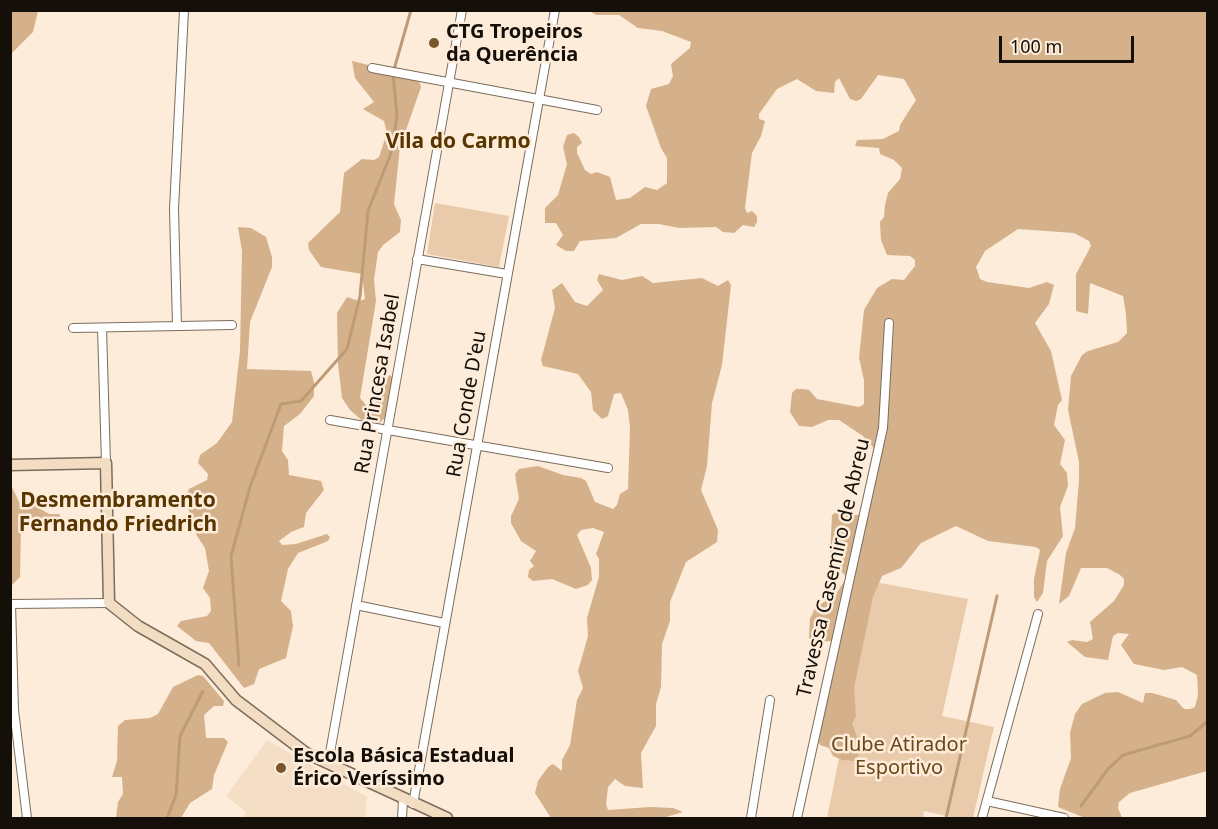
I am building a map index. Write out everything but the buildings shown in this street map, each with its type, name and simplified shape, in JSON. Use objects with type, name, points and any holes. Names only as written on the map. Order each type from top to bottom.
[{"type":"street","points":[[177,326],[174,209],[184,10]]},
{"type":"street","name":"Rua Princesa Isabel","points":[[328,764],[462,10]]},
{"type":"street","name":"Rua Conde D'eu","points":[[402,819],[408,802],[444,623],[555,10]]},
{"type":"street","points":[[372,68],[597,110]]},
{"type":"street","points":[[417,259],[507,274]]},
{"type":"street","name":"Travessa Casemiro de Abreu","points":[[797,819],[883,428],[889,323]]},
{"type":"street","points":[[73,328],[232,325]]},
{"type":"street","points":[[102,328],[109,603]]},
{"type":"street","points":[[330,420],[608,468]]},
{"type":"street","points":[[10,465],[105,463]]},
{"type":"street","points":[[27,819],[14,710],[11,604],[109,603],[138,626],[205,664],[236,700],[306,753],[447,819]]},
{"type":"street","points":[[356,605],[444,623]]},
{"type":"street","points":[[982,819],[1038,614]]},
{"type":"street","points":[[751,819],[770,700]]},
{"type":"street","points":[[987,801],[1064,819]]},
{"type":"shaded area","points":[[11,10],[38,11],[33,32],[11,54]]},
{"type":"shaded area","points":[[590,11],[1207,11],[1207,771],[1130,793],[1119,802],[1118,808],[1122,818],[1085,818],[1058,807],[1060,789],[1071,758],[1070,733],[1075,714],[1082,704],[1105,693],[1118,692],[1143,703],[1145,693],[1152,693],[1176,700],[1184,709],[1190,709],[1195,707],[1198,695],[1197,675],[1182,667],[1164,670],[1134,664],[1121,645],[1129,634],[1118,633],[1113,636],[1108,660],[1085,657],[1067,642],[1072,640],[1087,642],[1093,639],[1090,622],[1114,601],[1124,585],[1124,579],[1120,575],[1107,568],[1081,568],[1069,596],[1059,604],[1066,553],[1075,528],[1079,481],[1079,462],[1068,410],[1071,376],[1082,355],[1118,342],[1127,333],[1126,314],[1123,296],[1090,283],[1088,314],[1076,311],[1076,274],[1091,246],[1089,241],[1074,233],[1018,229],[985,251],[976,267],[980,279],[987,282],[1029,288],[1047,282],[1054,285],[1049,304],[1035,323],[1051,351],[1062,400],[1058,405],[1054,425],[1065,440],[1060,464],[1067,473],[1068,486],[1060,507],[1063,536],[1047,561],[1043,593],[1037,602],[1034,597],[1034,579],[1040,550],[1036,547],[988,541],[956,526],[921,543],[901,568],[882,576],[873,597],[854,688],[856,716],[852,724],[860,744],[858,758],[854,761],[842,760],[833,756],[829,748],[820,745],[816,736],[832,641],[814,642],[809,638],[810,619],[815,608],[836,594],[847,577],[833,564],[830,555],[832,515],[839,510],[856,515],[863,514],[879,454],[863,436],[839,420],[828,420],[812,427],[799,426],[790,412],[792,393],[796,389],[803,389],[809,390],[817,399],[859,407],[864,404],[864,380],[859,358],[864,310],[877,288],[892,279],[904,280],[915,266],[915,260],[910,256],[887,255],[881,240],[880,222],[884,217],[888,193],[900,179],[902,168],[894,160],[880,154],[879,148],[855,146],[857,140],[883,139],[899,131],[900,125],[916,100],[904,79],[878,75],[861,99],[856,101],[850,99],[839,78],[835,82],[834,93],[816,91],[797,79],[777,89],[759,114],[759,119],[765,121],[761,136],[752,153],[745,208],[747,213],[752,211],[757,216],[754,227],[743,225],[734,233],[723,232],[716,227],[679,228],[659,224],[641,224],[616,238],[580,241],[574,251],[566,251],[556,245],[563,235],[556,223],[545,223],[545,208],[558,195],[567,164],[563,147],[567,135],[574,133],[579,137],[582,143],[577,147],[577,153],[585,170],[591,174],[597,172],[610,177],[616,200],[630,198],[645,187],[657,190],[667,183],[667,158],[661,148],[646,106],[651,89],[669,84],[673,76],[671,64],[690,48],[691,42],[662,31],[638,28],[619,15],[596,15]]},
{"type":"shaded area","points":[[352,61],[405,74],[420,83],[421,87],[400,147],[394,204],[401,220],[400,232],[383,245],[378,252],[374,280],[376,301],[360,398],[367,406],[378,400],[389,375],[393,377],[385,418],[379,423],[366,424],[350,410],[342,398],[338,364],[337,313],[347,297],[359,301],[365,299],[362,274],[321,267],[309,250],[308,243],[340,212],[344,173],[362,159],[374,160],[379,157],[387,133],[384,121],[363,109],[374,102],[355,78]]},
{"type":"shaded area","points":[[238,227],[251,228],[266,237],[272,257],[272,267],[250,322],[247,369],[311,371],[314,382],[314,396],[300,414],[284,426],[282,451],[288,460],[289,475],[321,481],[324,490],[306,513],[304,527],[291,532],[279,541],[282,545],[296,544],[327,534],[330,537],[328,541],[298,553],[288,569],[281,601],[291,611],[293,626],[286,658],[259,669],[254,684],[244,688],[209,643],[196,641],[177,626],[181,621],[207,616],[211,611],[210,598],[203,588],[209,571],[205,548],[197,536],[185,499],[189,489],[207,480],[208,474],[198,463],[200,455],[217,443],[232,422],[240,351],[242,251]]},
{"type":"shaded area","points":[[599,274],[622,280],[642,276],[653,283],[702,278],[718,286],[728,280],[731,285],[722,365],[712,403],[707,466],[701,490],[718,530],[717,542],[686,562],[670,602],[670,621],[662,644],[661,687],[656,704],[656,726],[641,753],[643,788],[625,786],[615,779],[608,787],[606,804],[608,810],[650,807],[673,808],[683,812],[663,818],[551,818],[535,793],[538,781],[548,767],[553,764],[562,771],[562,760],[570,745],[577,700],[583,688],[578,671],[588,636],[587,618],[599,577],[599,559],[596,554],[604,532],[593,528],[581,530],[577,535],[591,568],[592,580],[588,585],[576,589],[552,579],[533,581],[528,577],[529,570],[534,566],[530,561],[536,551],[521,541],[511,523],[511,516],[519,499],[515,474],[519,469],[538,466],[563,475],[581,478],[586,481],[595,502],[613,509],[617,505],[620,494],[628,489],[630,428],[628,410],[621,393],[614,394],[608,416],[602,419],[593,410],[591,392],[578,374],[543,366],[541,360],[555,308],[552,290],[562,283],[575,302],[587,306],[603,290],[597,280]]},
{"type":"shaded area","points":[[11,485],[20,504],[29,502],[49,514],[59,514],[65,523],[64,526],[21,524],[20,577],[11,586]]},
{"type":"shaded area","points":[[198,675],[203,676],[224,701],[223,706],[214,706],[204,715],[206,738],[224,738],[228,742],[214,775],[212,789],[190,803],[181,818],[116,818],[118,802],[123,794],[122,777],[112,777],[117,761],[118,726],[125,720],[150,718],[158,714],[173,687]]},
{"type":"shaded area","name":"Escola Básica Estadual Érico Veríssimo","points":[[267,740],[367,797],[365,818],[242,818],[246,812],[226,796]]},
{"type":"green space","points":[[435,203],[509,216],[499,267],[427,254]]},
{"type":"green space","name":"Clube Atirador Esportivo","points":[[874,582],[968,599],[942,716],[994,727],[973,818],[955,818],[924,811],[923,818],[827,818]]},
{"type":"waterway","points":[[239,666],[231,556],[250,487],[281,404],[301,401],[347,349],[360,296],[368,211],[390,156],[397,117],[393,73],[411,10]]},
{"type":"waterway","points":[[946,818],[997,596]]},
{"type":"waterway","points":[[167,818],[176,795],[180,736],[203,691]]},
{"type":"waterway","points":[[1081,806],[1108,769],[1123,755],[1190,736],[1208,721]]},
{"type":"place","name":"CTG Tropeiros da Querência","points":[[434,43]]},
{"type":"place","name":"Escola Básica Estadual Érico Veríssimo","points":[[281,768]]},
{"type":"district","name":"Vila do Carmo","points":[[458,142]]},
{"type":"district","name":"Desmembramento Fernando Friedrich","points":[[118,513]]}]
